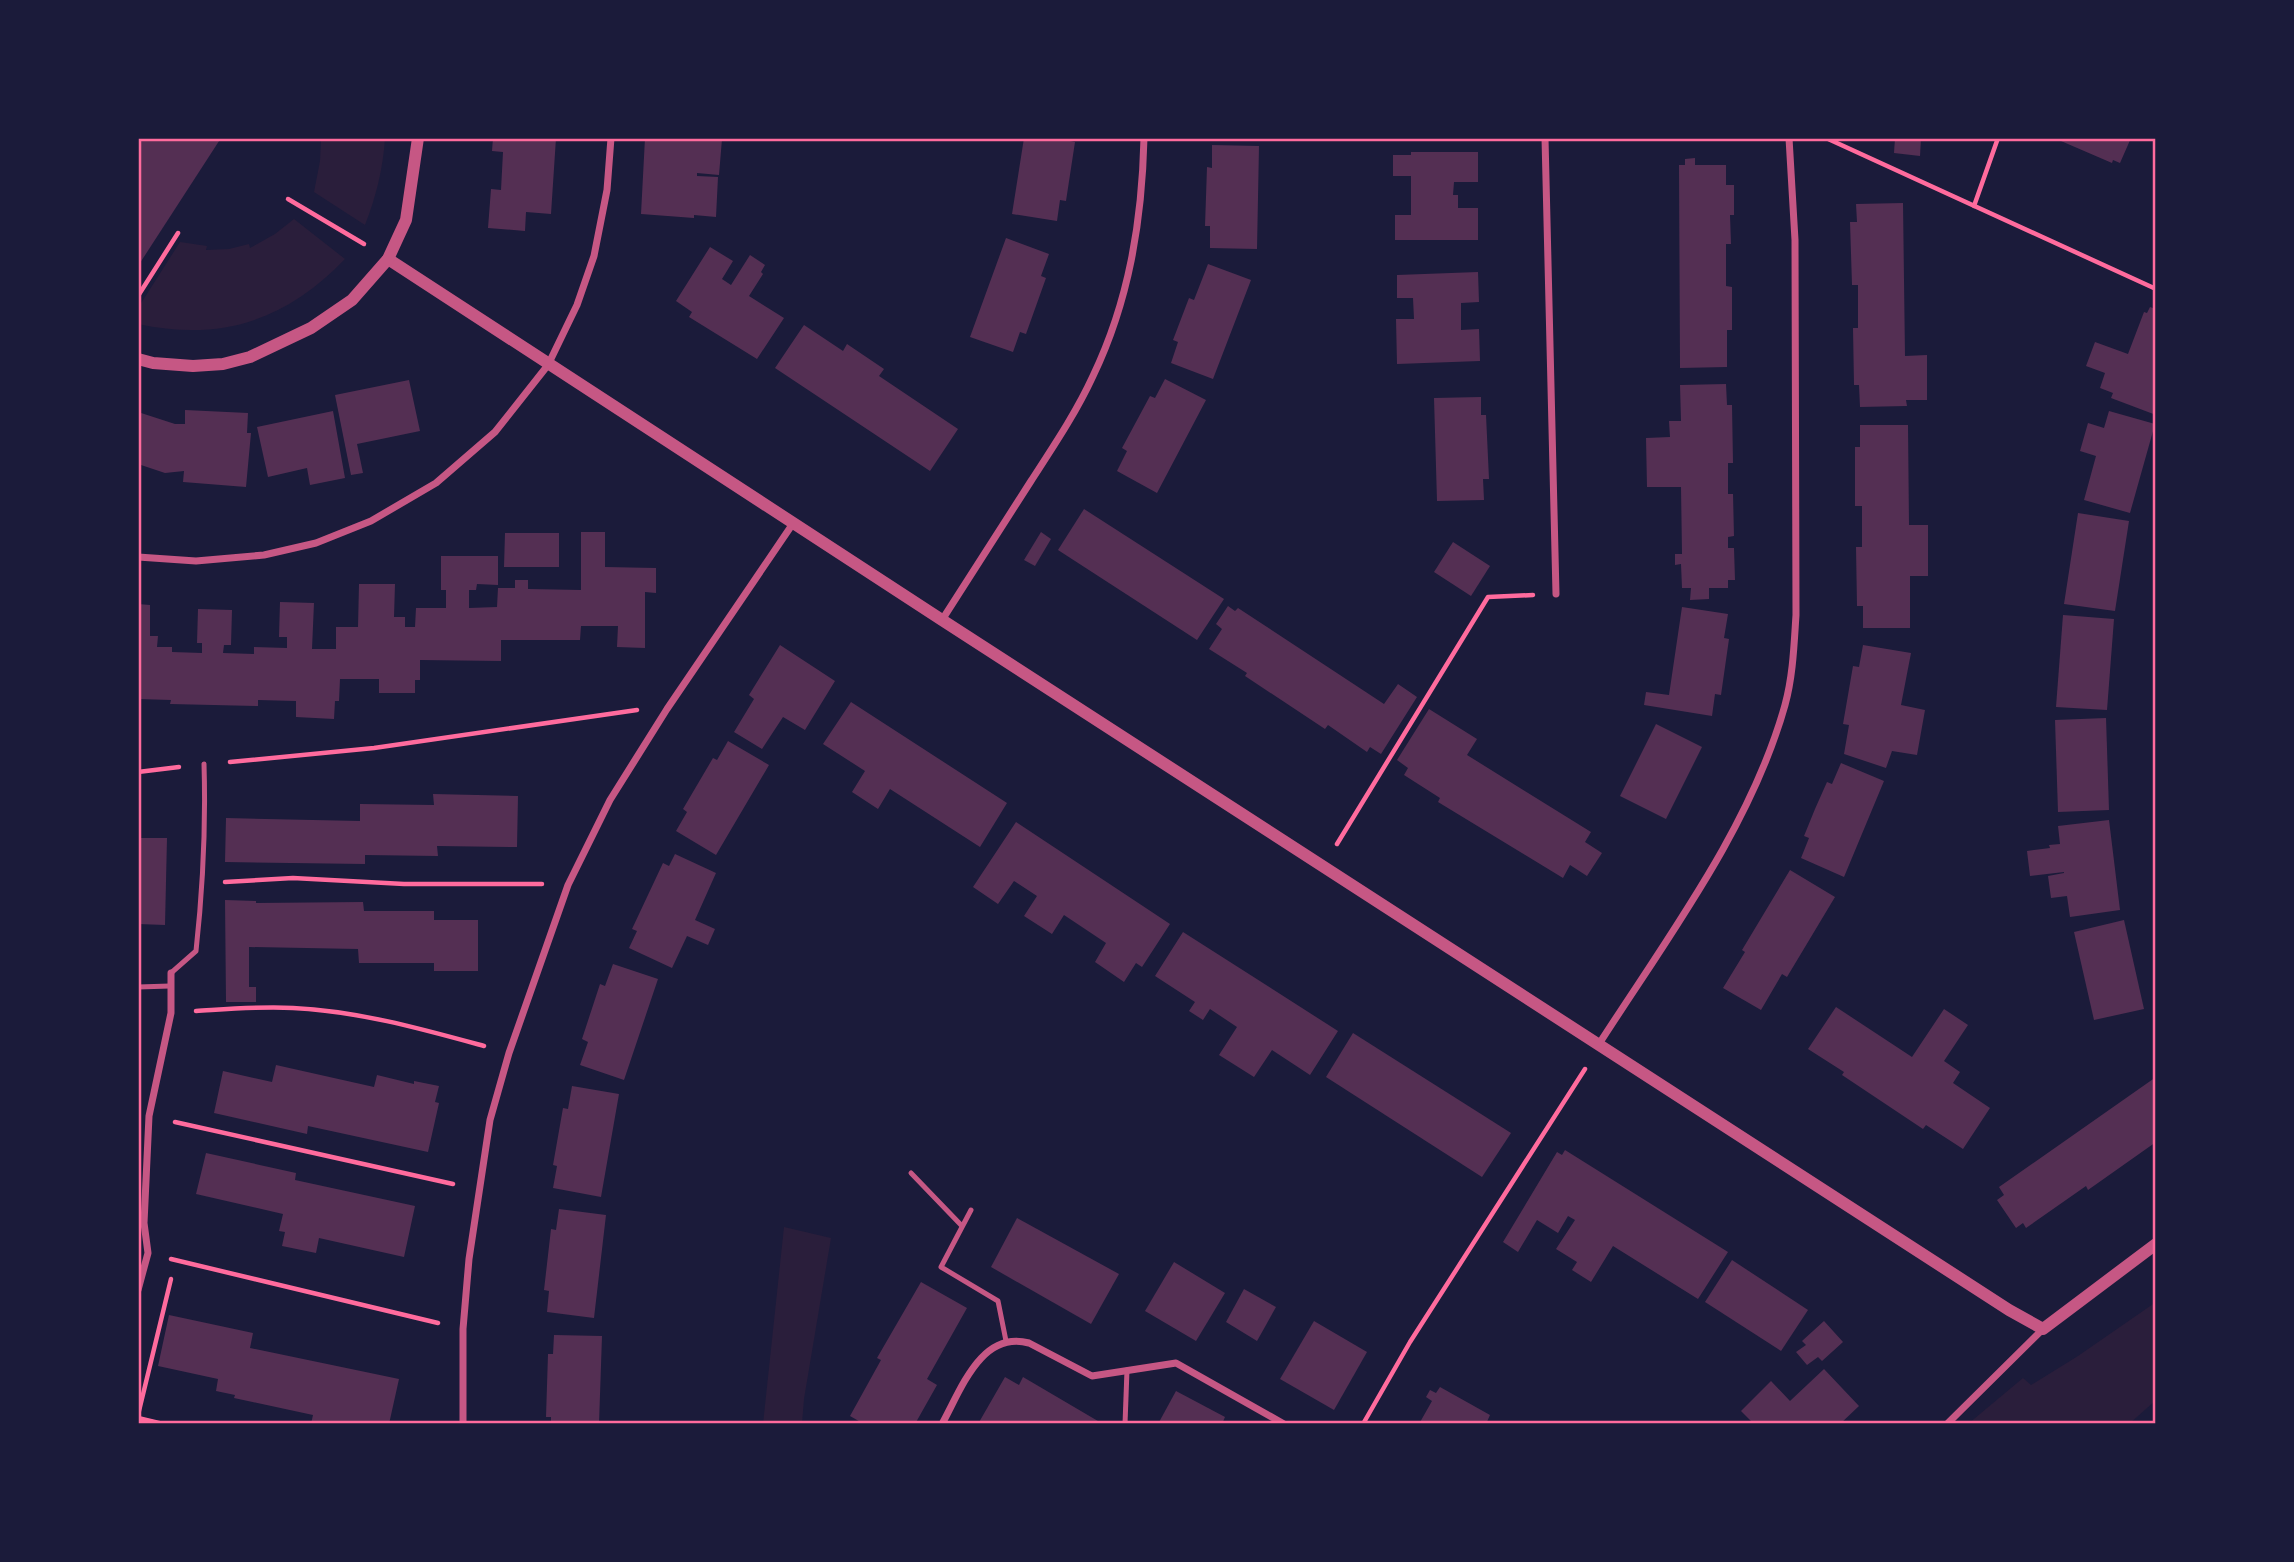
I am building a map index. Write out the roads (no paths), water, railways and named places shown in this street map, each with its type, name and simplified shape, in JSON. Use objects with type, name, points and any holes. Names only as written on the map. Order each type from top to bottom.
[{"type":"street","points":[[138,359],[153,363],[194,366],[223,364],[250,357],[283,343],[331,316],[352,300],[388,260],[406,220],[418,138]]},
{"type":"street","points":[[138,557],[196,561],[264,555],[316,544],[371,522],[436,483],[495,432],[548,365],[577,305],[594,256],[607,190],[611,138]]},
{"type":"street","points":[[942,620],[1067,424],[1102,356],[1129,275],[1141,212],[1144,138]]},
{"type":"street","points":[[1545,138],[1556,594]]},
{"type":"street","points":[[1599,1044],[1736,825],[1768,758],[1785,703],[1793,661],[1796,615],[1795,240],[1789,138]]},
{"type":"street","points":[[388,260],[2009,1310],[2043,1329]]},
{"type":"street","points":[[463,1424],[463,1329],[478,1189],[490,1120],[509,1053],[568,885],[611,800],[678,690],[794,522]]},
{"type":"street","points":[[138,1290],[148,1253],[141,1222],[149,1116],[171,1013],[171,973]]},
{"type":"street","points":[[1947,1424],[2043,1329],[2156,1244]]},
{"type":"street","points":[[942,1424],[976,1364],[988,1350],[1006,1341],[1018,1340],[1029,1343],[1092,1376],[1177,1363],[1284,1424]]},
{"type":"lane","points":[[171,973],[197,951],[204,886],[204,764]]},
{"type":"lane","points":[[138,987],[170,986]]},
{"type":"lane","points":[[911,1173],[962,1226]]},
{"type":"lane","points":[[971,1210],[941,1267],[999,1301],[1006,1341]]},
{"type":"lane","points":[[1125,1424],[1128,1370]]}]
